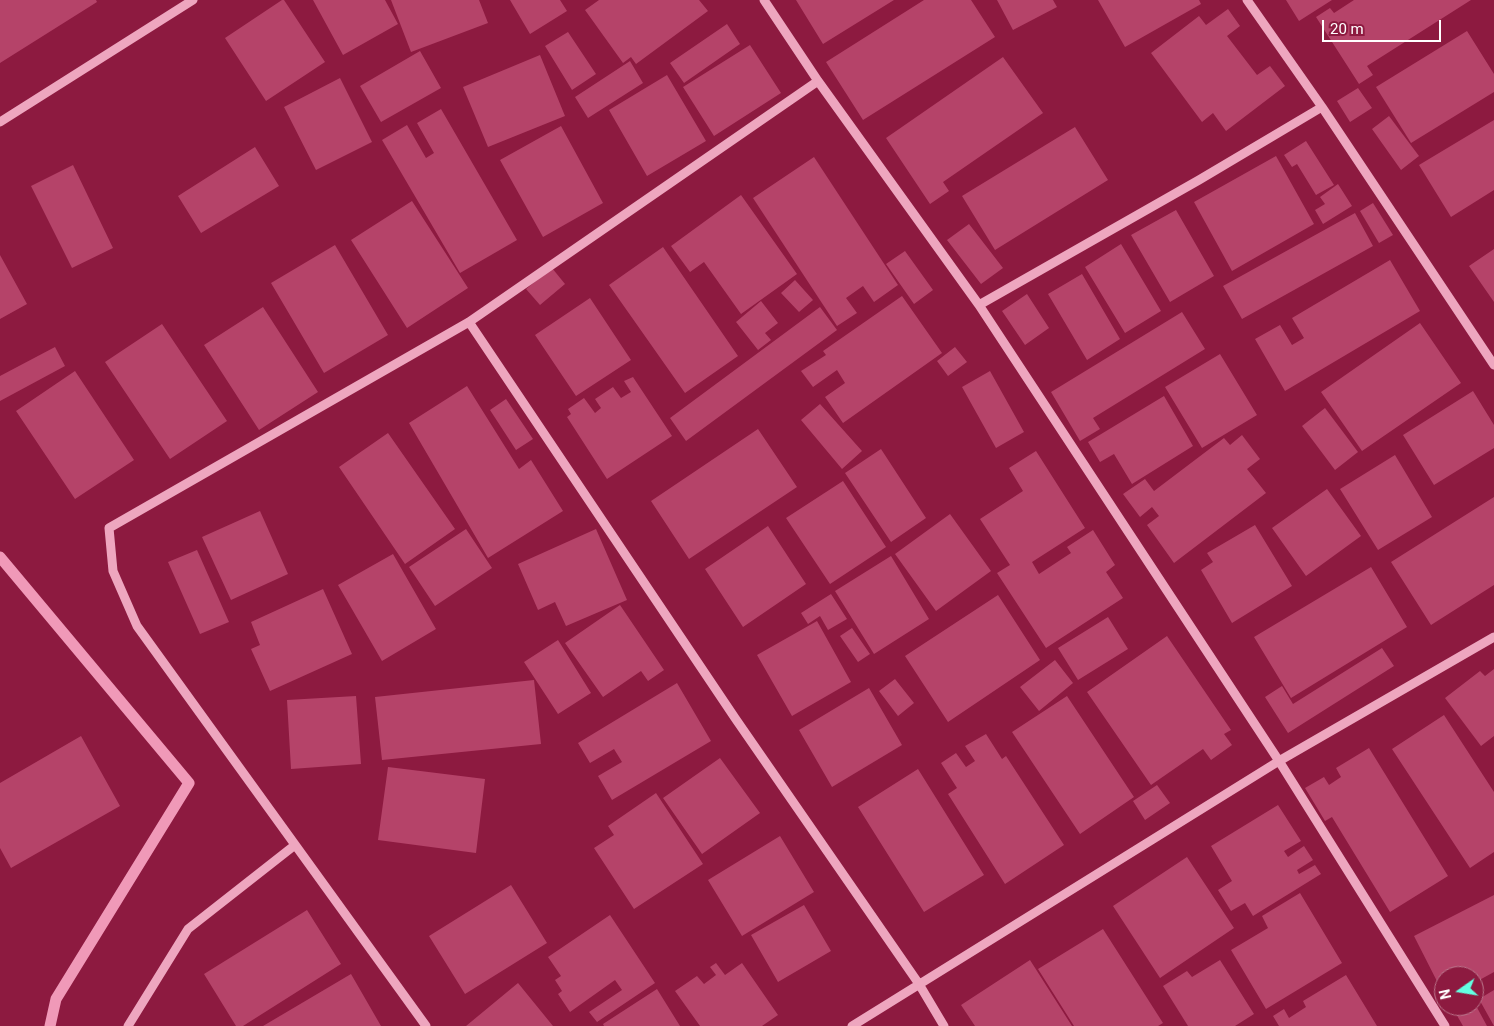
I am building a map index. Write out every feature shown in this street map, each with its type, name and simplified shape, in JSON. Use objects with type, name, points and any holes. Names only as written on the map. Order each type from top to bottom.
[{"type":"street","points":[[0,122],[193,0]]},
{"type":"street","points":[[764,0],[818,80],[979,305],[1279,761],[1445,1026]]},
{"type":"street","points":[[1247,0],[1322,107],[1494,365]]},
{"type":"street","points":[[426,1026],[137,626],[113,570],[109,528],[469,322],[818,80]]},
{"type":"street","points":[[979,305],[1190,185],[1322,107]]},
{"type":"street","points":[[469,322],[729,710],[919,984],[944,1026]]},
{"type":"street","points":[[852,1026],[1279,761],[1494,637]]},
{"type":"street","points":[[128,1026],[188,929],[295,845]]},
{"type":"building","points":[[0,0],[96,0],[97,2],[0,63]]},
{"type":"building","points":[[284,0],[325,62],[266,101],[225,38]]},
{"type":"building","points":[[313,0],[385,0],[398,24],[343,55]]},
{"type":"building","points":[[391,0],[479,0],[488,23],[411,52]]},
{"type":"building","points":[[510,0],[560,0],[567,11],[530,34]]},
{"type":"building","points":[[599,0],[699,0],[708,11],[636,64],[631,57],[623,63],[585,10]]},
{"type":"building","points":[[796,0],[894,0],[823,44]]},
{"type":"building","points":[[924,0],[971,0],[995,37],[863,120],[826,62]]},
{"type":"building","points":[[997,0],[1053,0],[1057,7],[1013,30]]},
{"type":"building","points":[[1098,0],[1199,0],[1201,4],[1125,47]]},
{"type":"building","points":[[1286,0],[1332,0],[1299,21]]},
{"type":"building","points":[[1354,0],[1471,0],[1367,66],[1373,75],[1359,84],[1316,17],[1330,8],[1334,13]]},
{"type":"building","points":[[1228,9],[1240,26],[1227,36],[1257,75],[1270,66],[1285,86],[1226,131],[1213,113],[1202,122],[1151,53],[1199,16],[1206,25]]},
{"type":"building","points":[[727,24],[740,44],[684,83],[670,63]]},
{"type":"building","points":[[1467,31],[1494,74],[1494,92],[1411,143],[1376,87]]},
{"type":"building","points":[[568,32],[596,74],[572,90],[545,46]]},
{"type":"building","points":[[750,45],[781,93],[714,136],[683,87]]},
{"type":"building","points":[[420,51],[441,88],[381,122],[360,86]]},
{"type":"building","points":[[540,55],[565,116],[488,147],[463,87]]},
{"type":"building","points":[[1003,57],[1043,113],[943,182],[949,191],[930,204],[886,138]]},
{"type":"building","points":[[630,61],[643,83],[588,118],[575,97]]},
{"type":"building","points":[[667,75],[706,141],[647,176],[609,110]]},
{"type":"building","points":[[340,78],[372,142],[316,170],[284,107]]},
{"type":"building","points":[[1358,88],[1372,108],[1350,122],[1337,101]]},
{"type":"building","points":[[441,109],[517,240],[460,273],[382,140],[407,125],[426,158],[434,153],[417,123]]},
{"type":"building","points":[[1389,116],[1419,156],[1401,170],[1372,129]]},
{"type":"building","points":[[1494,120],[1494,190],[1451,217],[1419,165]]},
{"type":"building","points":[[561,126],[603,203],[543,237],[500,160]]},
{"type":"building","points":[[1075,127],[1108,180],[995,250],[962,196]]},
{"type":"building","points":[[1306,141],[1334,185],[1316,195],[1297,164],[1292,167],[1284,155]]},
{"type":"building","points":[[255,147],[279,186],[201,233],[178,196]]},
{"type":"building","points":[[1276,156],[1314,224],[1232,271],[1194,202]]},
{"type":"building","points":[[814,157],[898,285],[874,302],[863,286],[846,298],[857,313],[837,326],[753,198]]},
{"type":"building","points":[[73,165],[113,248],[72,268],[31,186]]},
{"type":"building","points":[[1338,184],[1352,206],[1323,224],[1315,210],[1325,204],[1320,197]]},
{"type":"building","points":[[741,195],[797,274],[741,314],[704,262],[690,272],[671,246]]},
{"type":"building","points":[[412,201],[468,288],[407,328],[351,240]]},
{"type":"building","points":[[1373,203],[1393,235],[1379,243],[1360,211]]},
{"type":"building","points":[[1176,210],[1214,276],[1170,302],[1131,235]]},
{"type":"building","points":[[1355,213],[1373,246],[1242,319],[1223,286]]},
{"type":"building","points":[[969,224],[1003,268],[981,284],[947,240]]},
{"type":"building","points":[[1121,244],[1161,311],[1125,333],[1085,267]]},
{"type":"building","points":[[335,245],[388,335],[324,373],[271,283]]},
{"type":"building","points":[[663,247],[738,356],[685,393],[609,285]]},
{"type":"building","points":[[1494,249],[1494,302],[1469,266]]},
{"type":"building","points":[[905,251],[933,290],[914,304],[886,264]]},
{"type":"building","points":[[0,255],[27,304],[0,319]]},
{"type":"building","points":[[1390,260],[1420,311],[1285,391],[1255,339],[1280,325],[1292,345],[1304,338],[1292,318]]},
{"type":"building","points":[[552,268],[565,284],[540,305],[526,289]]},
{"type":"building","points":[[1082,274],[1120,339],[1087,360],[1048,294]]},
{"type":"building","points":[[795,280],[813,300],[799,312],[781,293]]},
{"type":"building","points":[[1027,294],[1049,328],[1025,345],[1002,311]]},
{"type":"building","points":[[902,296],[942,353],[843,423],[825,397],[845,383],[837,370],[813,387],[801,371],[826,355],[823,351]]},
{"type":"building","points":[[590,298],[631,360],[576,396],[535,335]]},
{"type":"building","points":[[761,301],[778,323],[765,333],[771,340],[758,350],[736,322]]},
{"type":"building","points":[[263,307],[318,392],[259,430],[204,345]]},
{"type":"building","points":[[820,307],[837,330],[686,441],[670,418]]},
{"type":"building","points":[[1182,312],[1205,349],[1093,418],[1100,429],[1080,441],[1051,392]]},
{"type":"building","points":[[1420,323],[1461,383],[1362,451],[1321,392]]},
{"type":"building","points":[[162,324],[227,421],[170,459],[105,362]]},
{"type":"building","points":[[55,347],[65,366],[0,401],[0,376]]},
{"type":"building","points":[[955,347],[967,362],[948,376],[937,361]]},
{"type":"building","points":[[1220,354],[1257,415],[1202,448],[1165,387]]},
{"type":"building","points":[[75,371],[134,460],[75,499],[16,411]]},
{"type":"building","points":[[990,371],[1024,432],[996,448],[962,387]]},
{"type":"building","points":[[633,377],[672,436],[607,479],[567,417],[571,414],[568,409],[584,398],[595,413],[601,408],[595,399],[613,387],[621,398],[631,392],[624,381]]},
{"type":"building","points":[[467,386],[519,469],[531,460],[563,511],[488,558],[409,423]]},
{"type":"building","points":[[1473,391],[1494,425],[1494,448],[1434,485],[1403,435]]},
{"type":"building","points":[[1164,396],[1193,446],[1132,484],[1114,454],[1100,462],[1088,442]]},
{"type":"building","points":[[506,399],[533,439],[516,450],[490,410]]},
{"type":"building","points":[[820,404],[862,451],[842,469],[801,420]]},
{"type":"building","points":[[1325,408],[1358,452],[1335,470],[1302,426]]},
{"type":"building","points":[[758,429],[797,487],[689,559],[651,501]]},
{"type":"building","points":[[388,433],[455,529],[405,564],[339,467]]},
{"type":"building","points":[[1242,435],[1260,459],[1247,469],[1266,493],[1174,563],[1147,525],[1159,516],[1152,507],[1140,517],[1123,494],[1145,479],[1154,491],[1224,438],[1230,445]]},
{"type":"building","points":[[881,449],[926,518],[891,542],[845,473]]},
{"type":"building","points":[[1036,451],[1085,528],[1032,562],[1039,574],[1071,553],[1067,547],[1093,530],[1115,565],[1106,572],[1123,598],[1046,648],[997,573],[1010,565],[980,519],[1023,491],[1009,468]]},
{"type":"building","points":[[1395,455],[1432,517],[1378,550],[1340,489]]},
{"type":"building","points":[[843,481],[886,547],[830,584],[786,518]]},
{"type":"building","points":[[1327,489],[1361,536],[1306,576],[1272,528]]},
{"type":"building","points":[[1494,497],[1494,585],[1431,625],[1391,562]]},
{"type":"building","points":[[260,511],[288,574],[231,600],[202,537]]},
{"type":"building","points":[[950,514],[991,571],[936,611],[895,554]]},
{"type":"building","points":[[1255,525],[1292,586],[1232,623],[1201,570],[1213,562],[1207,553]]},
{"type":"building","points":[[768,526],[806,584],[743,627],[705,569]]},
{"type":"building","points":[[466,529],[492,568],[435,606],[409,567]]},
{"type":"building","points":[[596,529],[627,600],[566,626],[555,602],[538,610],[518,564]]},
{"type":"building","points":[[197,550],[229,622],[200,634],[168,562]]},
{"type":"building","points":[[393,554],[436,629],[382,661],[338,585]]},
{"type":"building","points":[[891,556],[929,619],[874,654],[835,591]]},
{"type":"building","points":[[1371,567],[1407,627],[1291,698],[1254,637]]},
{"type":"building","points":[[323,589],[352,654],[270,691],[251,649],[260,645],[251,622]]},
{"type":"building","points":[[831,594],[847,619],[828,630],[820,616],[808,624],[801,613]]},
{"type":"building","points":[[998,595],[1040,660],[948,722],[905,656]]},
{"type":"building","points":[[620,605],[664,670],[648,681],[641,671],[603,697],[565,643]]},
{"type":"building","points":[[1108,617],[1128,649],[1078,680],[1058,648]]},
{"type":"building","points":[[817,621],[851,682],[792,716],[757,655]]},
{"type":"building","points":[[852,628],[870,654],[858,662],[840,636]]},
{"type":"building","points":[[1167,636],[1231,730],[1224,734],[1232,745],[1211,760],[1203,749],[1151,785],[1087,692]]},
{"type":"building","points":[[558,640],[591,693],[558,714],[524,662]]},
{"type":"building","points":[[1382,648],[1394,666],[1288,733],[1265,697],[1282,686],[1293,704]]},
{"type":"building","points":[[1055,660],[1073,683],[1039,711],[1020,687]]},
{"type":"building","points":[[1494,669],[1494,736],[1481,746],[1445,698],[1480,671],[1485,676]]},
{"type":"building","points":[[895,679],[914,703],[898,716],[879,691]]},
{"type":"building","points":[[534,680],[541,744],[382,760],[375,697]]},
{"type":"building","points":[[677,683],[711,741],[612,800],[598,776],[622,762],[614,749],[590,763],[578,743]]},
{"type":"building","points":[[869,688],[902,745],[832,787],[799,730]]},
{"type":"building","points":[[356,696],[361,764],[291,769],[287,700]]},
{"type":"building","points":[[1067,696],[1134,797],[1080,834],[1012,732]]},
{"type":"building","points":[[1444,715],[1494,792],[1494,852],[1470,868],[1392,749]]},
{"type":"building","points":[[986,734],[1002,759],[1006,756],[1064,845],[1005,884],[948,794],[957,788],[941,763],[956,753],[966,767],[975,761],[965,746]]},
{"type":"building","points":[[81,736],[120,806],[11,868],[0,848],[0,783]]},
{"type":"building","points":[[1369,748],[1448,876],[1390,912],[1332,817],[1325,821],[1305,788],[1324,777],[1329,785],[1341,777],[1336,768]]},
{"type":"building","points":[[720,758],[760,813],[702,854],[663,798]]},
{"type":"building","points":[[388,767],[485,779],[476,853],[378,840]]},
{"type":"building","points":[[918,769],[984,875],[924,912],[858,807]]},
{"type":"building","points":[[1157,785],[1170,803],[1145,820],[1133,801]]},
{"type":"building","points":[[656,793],[703,864],[634,909],[594,848],[614,835],[608,826]]},
{"type":"building","points":[[1278,805],[1301,841],[1284,851],[1288,857],[1304,846],[1313,860],[1297,870],[1299,874],[1315,865],[1321,874],[1253,916],[1245,903],[1231,911],[1218,890],[1232,881],[1211,846]]},
{"type":"building","points":[[780,836],[814,892],[742,936],[708,880]]},
{"type":"building","points":[[1187,857],[1234,928],[1160,978],[1113,906]]},
{"type":"building","points":[[511,885],[547,943],[465,994],[429,936]]},
{"type":"building","points":[[1300,893],[1342,963],[1266,1009],[1231,950],[1268,928],[1262,916]]},
{"type":"building","points":[[1494,895],[1494,972],[1484,978],[1484,966],[1434,966],[1434,975],[1414,936]]},
{"type":"building","points":[[804,905],[831,951],[778,982],[751,935]]},
{"type":"building","points":[[307,910],[341,964],[243,1026],[236,1026],[204,974]]},
{"type":"building","points":[[610,915],[655,983],[597,1022],[589,1012],[622,990],[615,980],[570,1012],[558,994],[562,991],[555,980],[561,976],[548,957]]},
{"type":"building","points":[[1103,929],[1163,1023],[1158,1026],[1074,1026],[1038,969]]},
{"type":"building","points":[[1030,960],[1072,1026],[975,1026],[961,1005]]},
{"type":"building","points":[[1220,960],[1254,1014],[1235,1026],[1188,1026],[1163,986],[1187,971],[1192,977]]},
{"type":"building","points":[[716,963],[725,975],[742,963],[778,1015],[762,1026],[700,1026],[675,991],[697,976],[704,984],[716,975],[710,967]]},
{"type":"building","points":[[351,974],[381,1026],[263,1026]]},
{"type":"building","points":[[1346,975],[1377,1026],[1279,1026],[1273,1016],[1284,1009],[1289,1018],[1306,1007],[1303,1001]]},
{"type":"building","points":[[518,983],[553,1026],[466,1026]]},
{"type":"building","points":[[657,989],[680,1026],[604,1026],[603,1024]]},
{"type":"building","points":[[1494,990],[1494,1026],[1484,1008],[1484,996]]},
{"type":"building","points":[[1457,1016],[1482,1016],[1487,1026],[1463,1026]]},
{"type":"waterway","points":[[0,557],[189,783],[56,999],[50,1026]]}]
